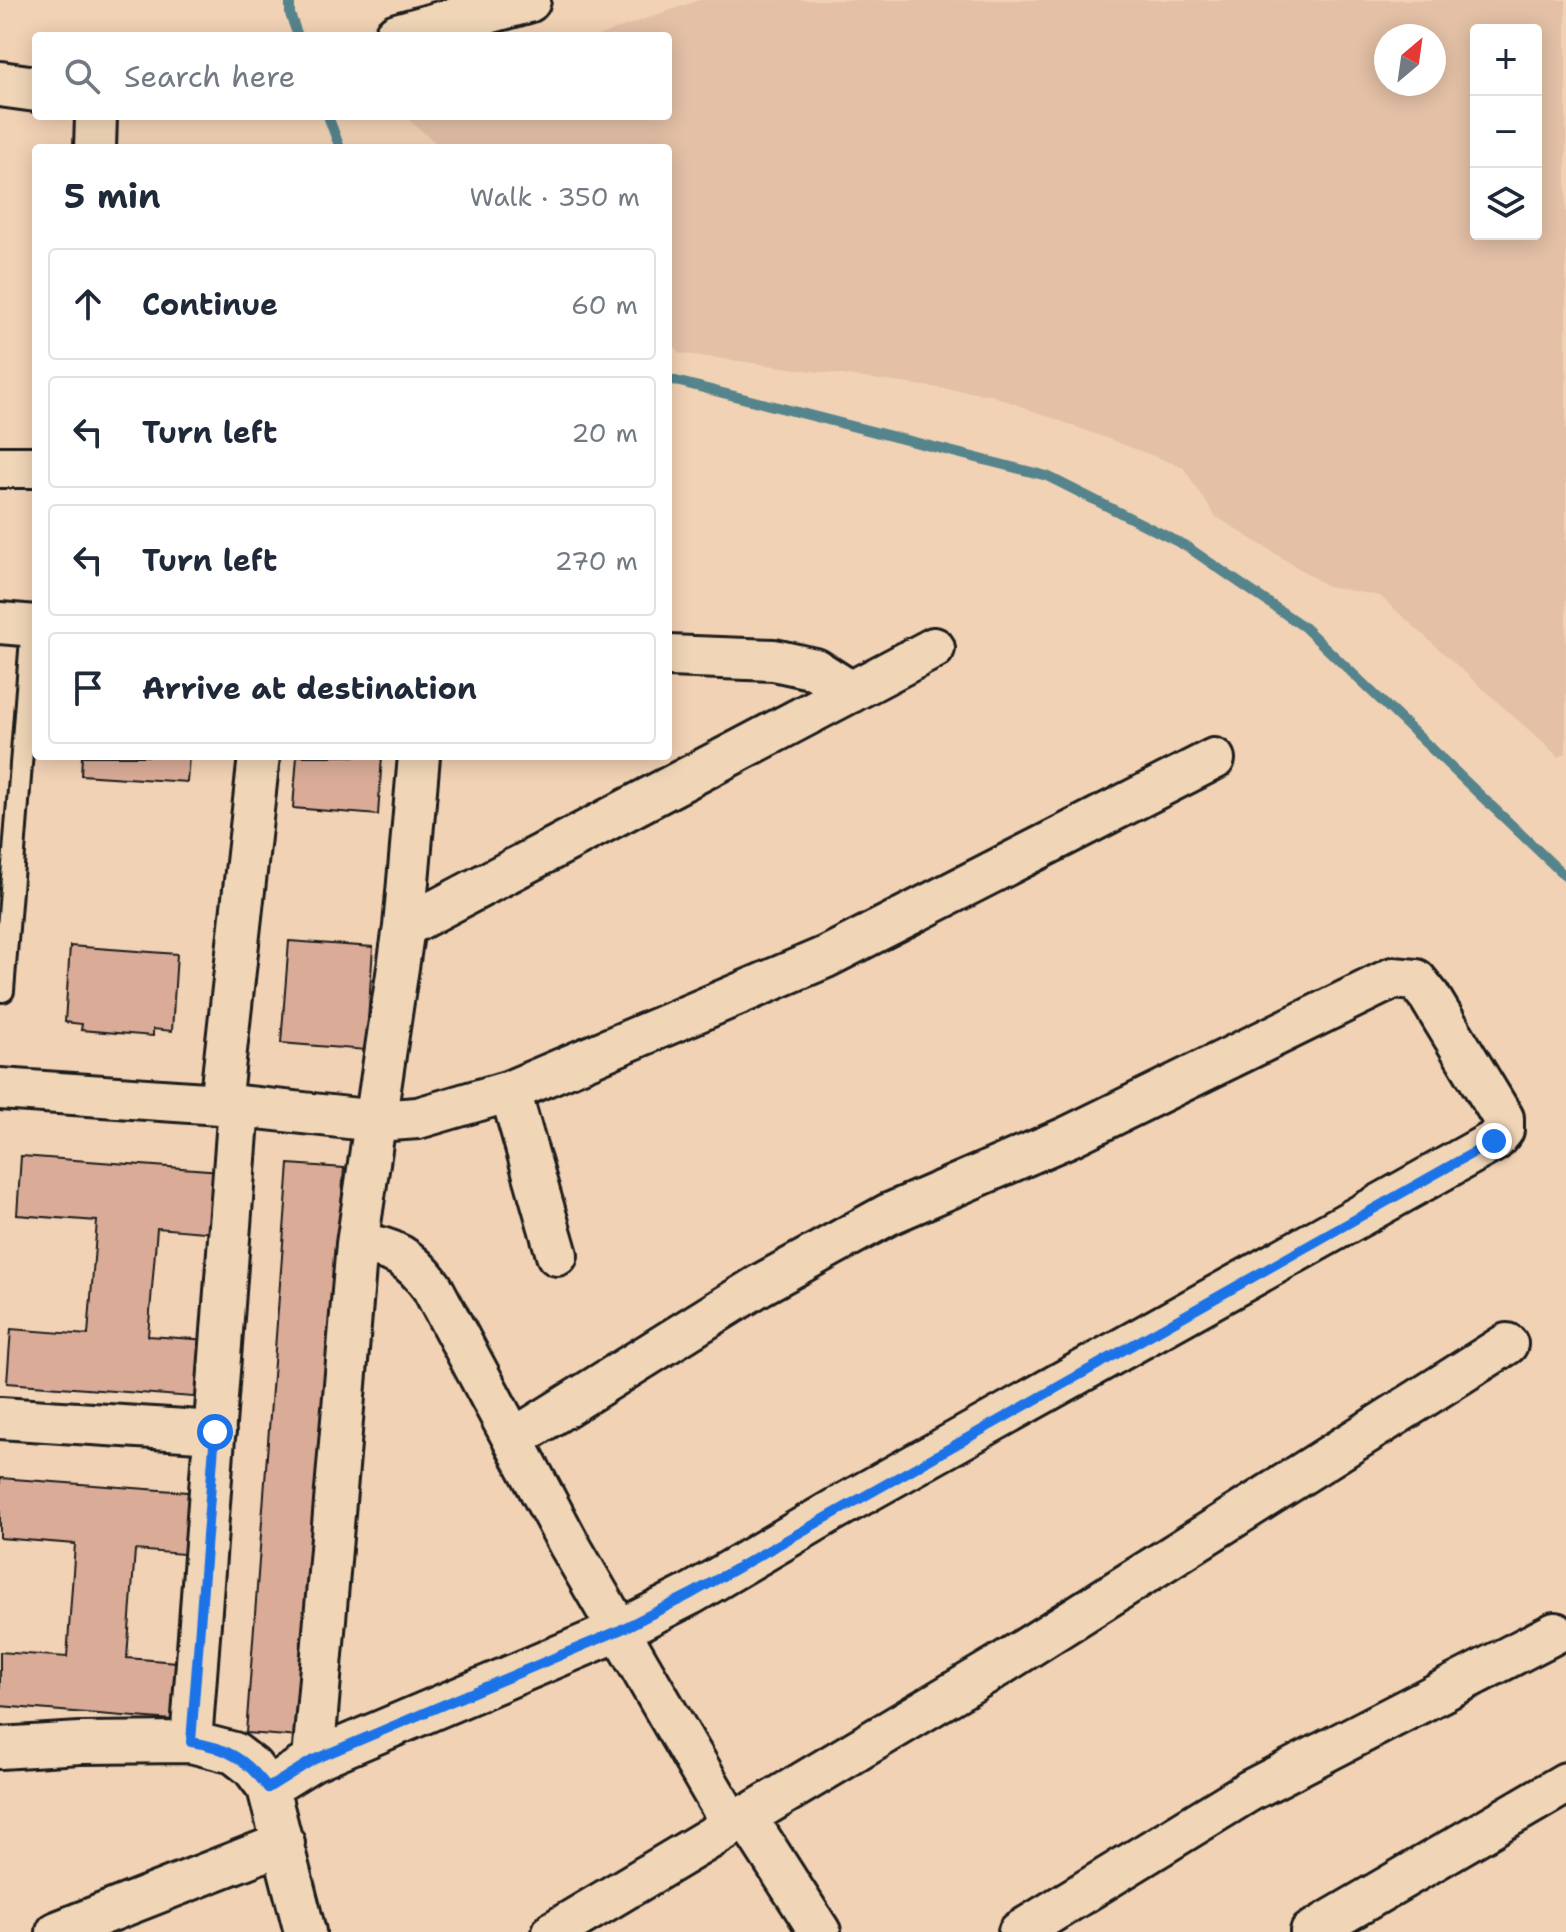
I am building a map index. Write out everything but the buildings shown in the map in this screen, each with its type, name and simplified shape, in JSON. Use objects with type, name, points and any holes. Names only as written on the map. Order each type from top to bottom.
[{"type":"main road","points":[[412,32],[528,0]]},
{"type":"main road","points":[[0,84],[32,88]]},
{"type":"street","points":[[95,144],[96,120]]},
{"type":"street","points":[[0,467],[32,467]]},
{"type":"street","points":[[404,927],[934,648]]},
{"type":"street","points":[[672,656],[774,660],[815,669],[851,692]]},
{"type":"street","points":[[0,1089],[230,1105],[376,1121],[418,1118],[510,1091],[826,957],[1214,759]]},
{"type":"street","points":[[191,1742],[215,1432],[230,1105],[259,760]]},
{"type":"street","points":[[313,1760],[357,1244],[404,927],[419,760]]},
{"type":"street","points":[[268,1788],[313,1760],[620,1630],[691,1594],[1494,1141],[1503,1130],[1503,1118],[1429,996],[1416,980],[1393,978],[1068,1137],[889,1214],[760,1285],[515,1438]]},
{"type":"street","points":[[510,1091],[557,1255]]},
{"type":"street","points":[[357,1244],[398,1251],[416,1265],[432,1287],[620,1630],[738,1819],[820,1932]]},
{"type":"street","points":[[553,1932],[1000,1665],[1507,1344]]},
{"type":"street","points":[[0,1418],[215,1432]]},
{"type":"street","points":[[1019,1932],[1249,1791],[1555,1633]]},
{"type":"street","points":[[0,1748],[191,1742],[234,1753],[252,1767],[268,1788],[305,1932]]},
{"type":"street","points":[[1311,1932],[1566,1783]]},
{"type":"street","points":[[74,1929],[284,1843]]},
{"type":"lane","points":[[3,991],[23,625]]},
{"type":"shaded area","points":[[699,0],[1566,0],[1566,753],[1559,757],[1380,596],[1327,586],[1215,516],[1183,467],[991,395],[679,353],[672,343],[672,144],[437,144],[409,120],[672,120],[672,32],[608,32]]},
{"type":"waterway","points":[[290,0],[290,14],[297,32]]},
{"type":"waterway","points":[[330,120],[338,144]]},
{"type":"waterway","points":[[672,380],[1047,476],[1186,546],[1304,627],[1566,877]]},
{"type":"route","points":[[215,1432],[191,1742],[234,1753],[252,1767],[268,1788],[313,1760],[620,1630],[691,1594],[832,1511],[1494,1141]]}]
